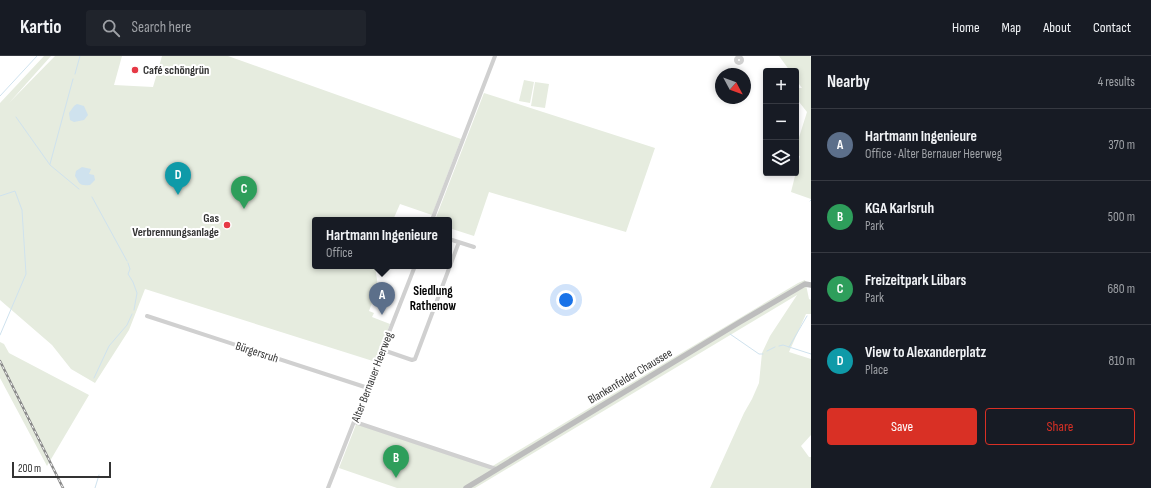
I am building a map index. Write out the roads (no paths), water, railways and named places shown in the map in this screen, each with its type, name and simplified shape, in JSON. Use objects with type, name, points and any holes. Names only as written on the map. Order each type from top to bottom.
[{"type":"street","points":[[433,217],[495,56]]},
{"type":"street","points":[[452,240],[474,246]]},
{"type":"street","points":[[452,261],[459,242]]},
{"type":"street","name":"Alter Bernauer Heerweg","points":[[328,488],[414,269]]},
{"type":"street","points":[[383,350],[412,360],[416,359],[449,269]]},
{"type":"street","name":"Blankenfelder Chaussee","points":[[466,488],[808,285]]},
{"type":"street","name":"Bürgersruh","points":[[147,316],[368,388]]},
{"type":"street","points":[[355,422],[496,469]]},
{"type":"water","points":[[77,104],[84,106],[88,115],[84,120],[74,122],[70,120],[69,113]]},
{"type":"water","points":[[82,167],[91,169],[89,174],[94,175],[95,180],[90,185],[80,184],[75,176],[76,171]]},
{"type":"waterway","points":[[0,96],[37,56]]},
{"type":"waterway","points":[[75,74],[80,56]]},
{"type":"waterway","points":[[50,164],[73,79]]},
{"type":"waterway","points":[[16,117],[50,165],[79,189]]},
{"type":"waterway","points":[[0,196],[15,191],[22,210],[26,274],[0,335]]},
{"type":"waterway","points":[[92,197],[127,261]]},
{"type":"waterway","points":[[128,263],[130,269],[128,274],[137,293],[134,310]]},
{"type":"waterway","points":[[94,378],[109,346],[127,325],[132,314]]},
{"type":"waterway","points":[[789,347],[807,316]]},
{"type":"waterway","points":[[730,334],[759,354],[763,354]]},
{"type":"waterway","points":[[779,346],[783,345],[811,354]]},
{"type":"waterway","points":[[767,351],[775,347]]},
{"type":"waterway","points":[[95,488],[99,475]]},
{"type":"railway","points":[[0,361],[63,488]]},
{"type":"place","name":"Café schöngrün","points":[[135,70]]},
{"type":"place","name":"View to Alexanderplatz","points":[[178,195]]},
{"type":"place","name":"Freizeitpark Lübars","points":[[244,209]]},
{"type":"place","name":"Gas Verbrennungsanlage","points":[[227,225]]},
{"type":"place","name":"Hartmann Ingenieure","points":[[382,315]]},
{"type":"place","name":"KGA Karlsruh","points":[[396,478]]},
{"type":"district","name":"Siedlung Rathenow","points":[[433,298]]}]
